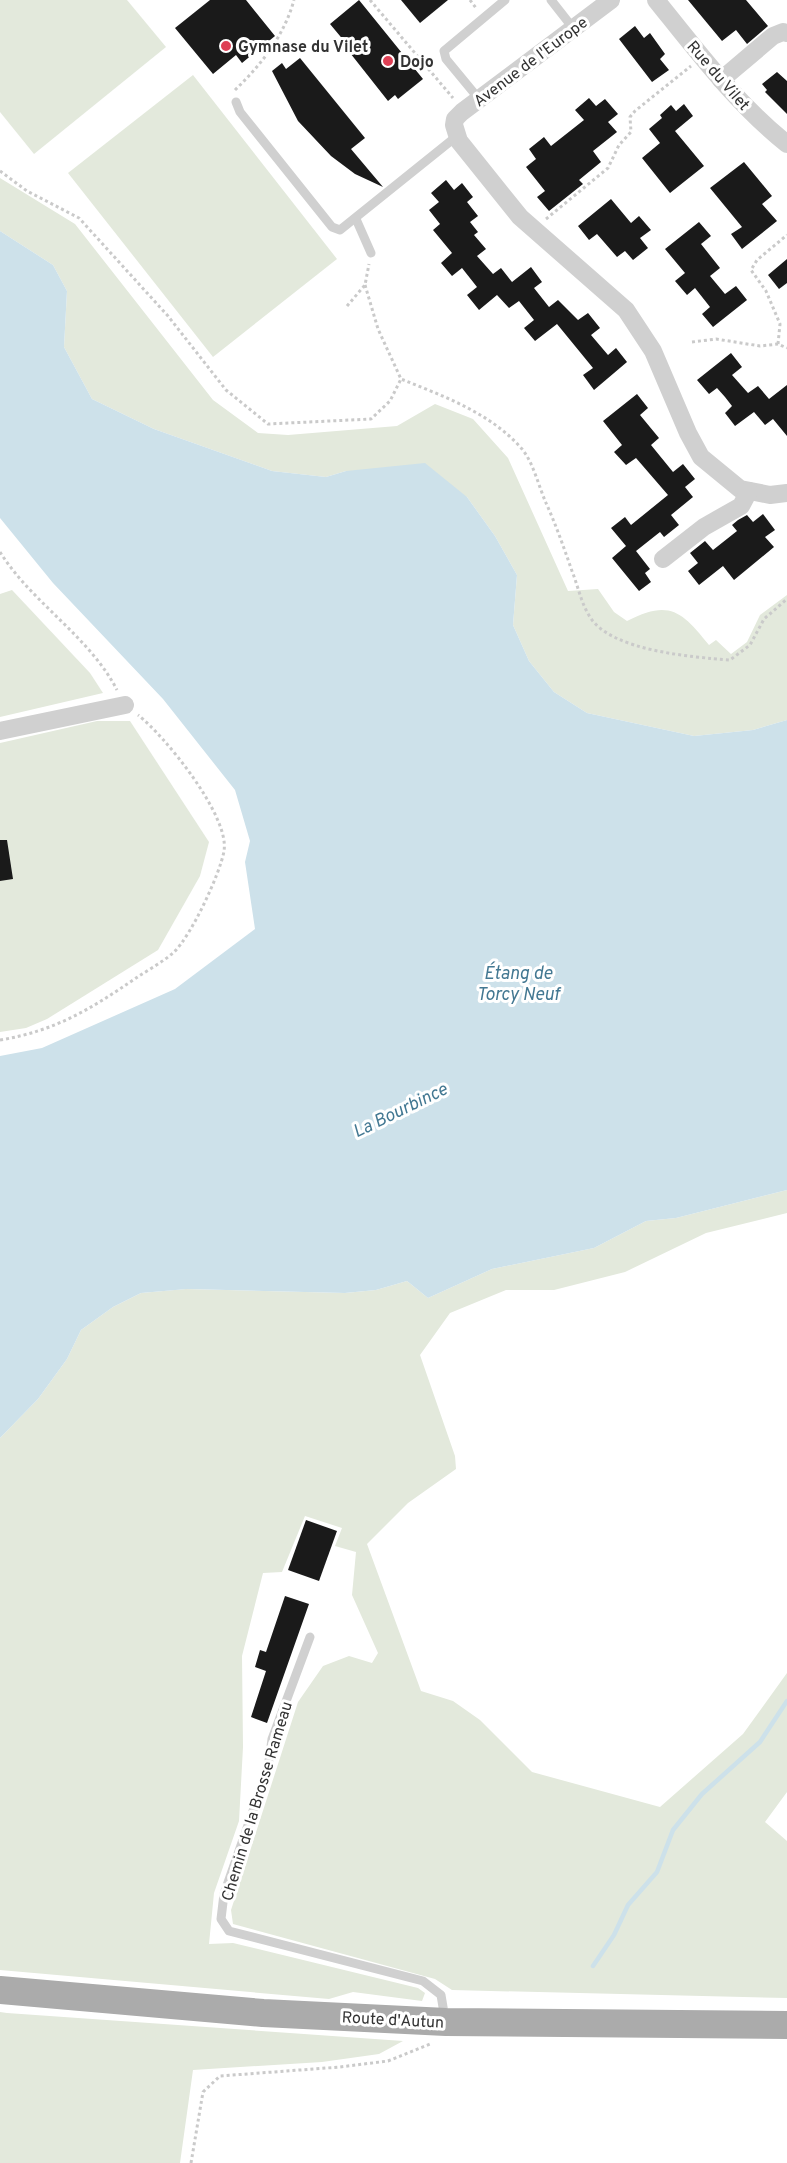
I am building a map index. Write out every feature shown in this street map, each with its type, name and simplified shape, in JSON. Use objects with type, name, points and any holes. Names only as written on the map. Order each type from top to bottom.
[{"type":"main road","name":"Route d'Autun","points":[[0,1990],[263,2013],[446,2022],[787,2025]]},
{"type":"street","name":"Avenue de l'Europe","points":[[456,131],[455,119],[611,0]]},
{"type":"street","name":"Rue du Vilet","points":[[656,0],[721,80],[762,124],[787,144]]},
{"type":"street","points":[[721,80],[773,36],[783,32],[787,33]]},
{"type":"street","points":[[456,131],[533,230],[606,290],[626,310],[653,351],[687,433],[701,457],[720,475],[740,489],[770,495],[787,493]]},
{"type":"street","points":[[663,559],[704,527],[741,506],[749,491]]},
{"type":"street","points":[[0,731],[124,705]]},
{"type":"lane","points":[[479,99],[446,59],[444,51],[505,0]]},
{"type":"lane","points":[[551,0],[573,28]]},
{"type":"lane","points":[[236,102],[240,112],[332,227],[340,230],[356,219],[456,131]]},
{"type":"lane","points":[[356,219],[371,253]]},
{"type":"lane","name":"Chemin de la Brosse Rameau","points":[[310,1637],[272,1739],[268,1768],[224,1894],[221,1919],[229,1931],[423,1981],[441,1995],[446,2022]]},
{"type":"path","points":[[236,102],[232,93],[255,71],[272,48],[282,31],[294,0]]},
{"type":"path","points":[[370,0],[453,97]]},
{"type":"path","points":[[533,230],[612,164],[619,146],[631,132],[630,117],[635,111],[702,57]]},
{"type":"path","points":[[0,171],[27,191],[79,218],[168,316],[226,390],[268,424],[371,419],[390,401],[401,379]]},
{"type":"path","points":[[778,344],[780,324],[766,291],[751,270],[757,260],[787,235]]},
{"type":"path","points":[[371,253],[365,285],[378,329],[401,379],[477,412],[522,450],[549,510],[579,593],[590,617],[602,631],[619,640],[650,648],[698,658],[730,660],[750,645],[764,619],[787,599]]},
{"type":"path","points":[[347,306],[365,285]]},
{"type":"path","points":[[692,342],[716,339],[760,346],[778,344],[787,348]]},
{"type":"path","points":[[0,552],[12,571],[68,627],[109,675],[124,705],[152,725],[198,781],[225,849],[195,924],[174,952],[99,1003],[55,1027],[33,1035],[0,1040]]},
{"type":"path","points":[[190,2163],[203,2092],[220,2076],[388,2061],[424,2048],[435,2041],[446,2022]]},
{"type":"shaded area","points":[[0,0],[127,0],[166,47],[34,154],[0,112]]},
{"type":"shaded area","points":[[193,75],[337,259],[213,357],[68,173]]},
{"type":"shaded area","points":[[0,178],[75,224],[213,400],[258,433],[288,435],[397,426],[435,404],[473,419],[508,458],[568,591],[598,589],[614,612],[627,621],[654,611],[674,612],[691,624],[709,645],[716,640],[731,654],[747,642],[760,615],[787,595],[787,720],[753,730],[694,736],[587,713],[554,692],[529,661],[513,625],[517,575],[495,536],[467,497],[346,471],[326,477],[272,471],[154,429],[92,399],[64,347],[67,291],[53,265],[0,231]]},
{"type":"shaded area","points":[[12,590],[90,673],[103,693],[0,717],[0,594]]},
{"type":"shaded area","points":[[97,721],[130,721],[209,842],[200,876],[158,950],[47,1019],[26,1028],[0,1032],[0,743]]},
{"type":"shaded area","points":[[787,1190],[787,1213],[706,1233],[625,1272],[554,1290],[506,1290],[450,1313],[420,1355],[455,1456],[456,1469],[408,1503],[367,1544],[421,1691],[453,1701],[480,1720],[532,1772],[660,1807],[743,1734],[787,1673],[787,1792],[765,1822],[787,1841],[787,1998],[452,1990],[435,1979],[233,1924],[231,1910],[298,1702],[323,1666],[349,1656],[372,1663],[378,1653],[352,1595],[356,1552],[335,1546],[342,1528],[305,1516],[282,1572],[263,1573],[242,1656],[243,1747],[239,1821],[214,1893],[209,1944],[233,1943],[418,1988],[425,1993],[422,2001],[353,1992],[329,1999],[0,1970],[0,1438],[38,1399],[67,1359],[81,1330],[113,1307],[141,1293],[186,1289],[345,1293],[376,1290],[407,1281],[428,1298],[492,1269],[594,1248],[646,1221],[676,1218]]},
{"type":"shaded area","points":[[0,2012],[403,2041],[379,2054],[322,2062],[193,2070],[180,2163],[0,2163]]},
{"type":"water","name":"Étang de Torcy Neuf","points":[[0,231],[53,265],[67,291],[64,347],[92,399],[154,429],[272,471],[326,477],[346,471],[425,463],[467,497],[495,536],[517,575],[513,625],[529,661],[554,692],[587,713],[694,736],[753,730],[787,720],[787,1190],[676,1218],[646,1221],[594,1248],[492,1269],[428,1298],[407,1281],[376,1290],[345,1293],[187,1289],[141,1293],[113,1307],[81,1330],[67,1359],[38,1399],[0,1438],[0,1056],[42,1048],[175,989],[255,929],[245,862],[250,841],[235,790],[163,699],[53,583],[0,518]]},
{"type":"building","name":"Gymnase du Vilet","points":[[210,0],[246,0],[275,36],[242,63],[236,55],[213,74],[175,28]]},
{"type":"building","name":"Dojo","points":[[359,0],[423,79],[398,99],[395,95],[388,101],[330,24]]},
{"type":"building","points":[[401,0],[448,0],[420,23]]},
{"type":"building","points":[[688,0],[746,0],[768,26],[747,44],[736,30],[722,41]]},
{"type":"building","points":[[635,26],[644,38],[650,33],[665,54],[660,59],[669,70],[652,82],[619,39]]},
{"type":"building","points":[[300,58],[365,138],[351,149],[383,187],[355,174],[331,156],[298,121],[272,71],[282,63],[286,69]]},
{"type":"building","points":[[777,72],[787,81],[787,114],[765,92],[767,90],[762,84]]},
{"type":"building","points":[[589,98],[596,106],[605,99],[618,114],[608,122],[617,132],[593,151],[601,162],[579,180],[583,184],[549,211],[537,197],[545,191],[526,167],[536,159],[529,149],[544,137],[551,146],[584,120],[575,110]]},
{"type":"building","points":[[684,104],[693,116],[675,131],[704,166],[670,193],[642,158],[660,143],[649,129],[662,118],[660,115],[671,105],[676,111]]},
{"type":"building","points":[[744,162],[772,196],[762,204],[777,221],[742,249],[731,234],[742,227],[710,188]]},
{"type":"building","points":[[446,180],[454,190],[462,183],[473,197],[467,202],[478,216],[470,222],[478,232],[474,235],[486,249],[477,256],[493,274],[501,268],[512,282],[531,267],[542,282],[534,288],[549,307],[558,300],[578,320],[588,313],[600,328],[591,335],[608,355],[616,348],[627,362],[594,390],[583,375],[593,368],[557,324],[535,341],[524,328],[534,320],[519,301],[509,308],[497,295],[479,310],[467,295],[477,287],[462,268],[452,276],[441,263],[452,253],[433,230],[440,224],[429,210],[439,202],[431,193]]},
{"type":"building","points":[[611,199],[631,223],[639,216],[651,230],[640,238],[648,248],[633,260],[625,251],[617,257],[597,234],[589,240],[578,226]]},
{"type":"building","points":[[699,222],[711,236],[701,244],[720,268],[710,276],[725,294],[736,286],[747,300],[713,327],[702,314],[710,307],[695,288],[687,295],[675,281],[685,273],[665,249]]},
{"type":"building","points":[[787,259],[787,283],[779,289],[768,275]]},
{"type":"building","points":[[731,353],[742,367],[732,375],[748,393],[758,386],[769,399],[787,385],[787,436],[773,419],[765,425],[754,412],[735,426],[725,413],[732,406],[725,397],[717,388],[709,394],[697,380]]},
{"type":"building","points":[[637,394],[648,408],[640,415],[659,438],[651,445],[673,472],[683,464],[695,479],[685,487],[693,497],[671,515],[679,525],[664,537],[660,532],[636,551],[650,569],[645,573],[651,582],[639,591],[612,558],[626,546],[611,528],[625,517],[631,525],[668,495],[636,458],[626,465],[614,452],[622,445],[603,421]]},
{"type":"building","points":[[763,514],[775,530],[765,537],[774,547],[734,580],[723,566],[699,585],[688,571],[698,563],[690,553],[705,541],[713,550],[737,531],[732,525],[738,520],[747,515],[753,522]]},
{"type":"building","points":[[0,840],[7,840],[13,879],[0,881]]},
{"type":"building","points":[[306,1520],[337,1531],[319,1581],[288,1570]]},
{"type":"building","points":[[285,1596],[309,1604],[267,1723],[251,1717],[266,1671],[255,1667],[260,1650],[266,1652]]},
{"type":"waterway","points":[[593,1966],[614,1935],[628,1905],[657,1872],[673,1830],[702,1794],[760,1742],[787,1701]]},
{"type":"place","name":"Gymnase du Vilet","points":[[226,46]]},
{"type":"place","name":"Dojo","points":[[388,61]]},
{"type":"water label","name":"La Bourbince","points":[[400,1110]]}]
